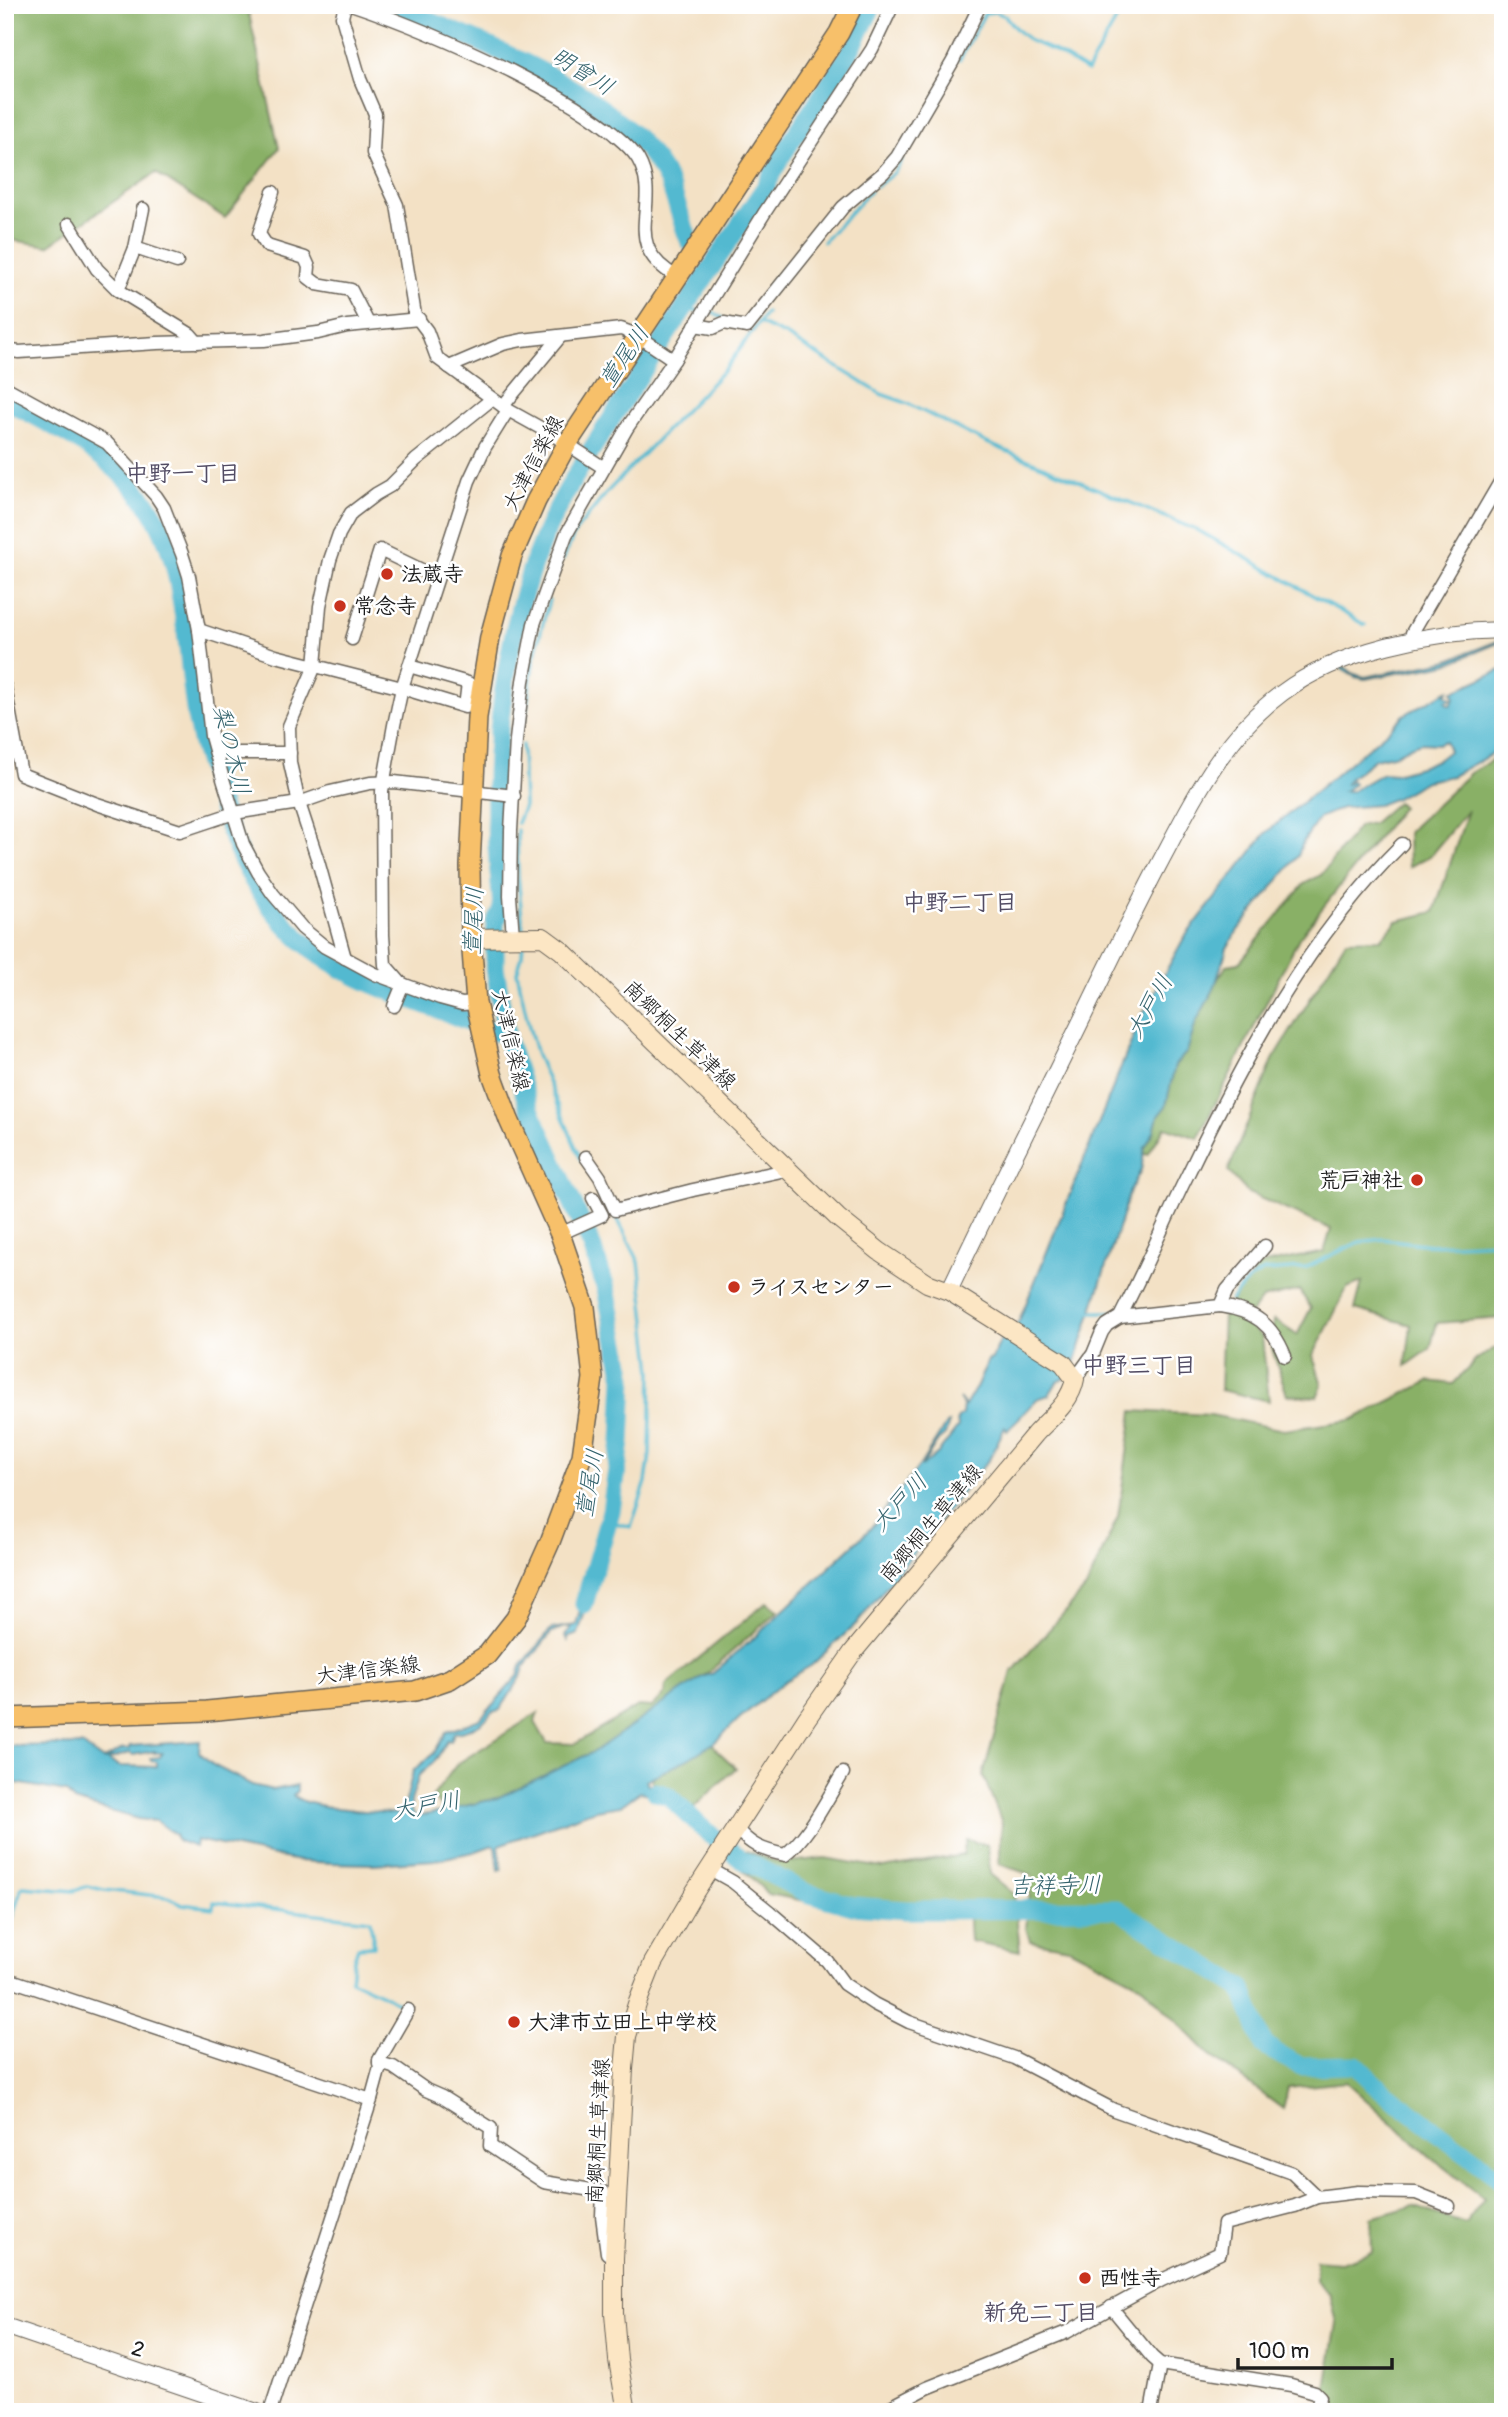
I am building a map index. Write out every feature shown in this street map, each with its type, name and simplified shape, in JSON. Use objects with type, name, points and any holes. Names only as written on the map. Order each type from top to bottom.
[{"type":"main road","name":"大津信楽線","points":[[5,1718],[207,1711],[415,1691],[450,1679],[487,1655],[516,1618],[551,1542],[582,1456],[593,1378],[585,1307],[564,1232],[509,1120],[492,1074],[478,1010],[470,866],[477,793],[473,697],[512,556],[536,500],[641,338],[677,277],[831,44],[853,5]]},
{"type":"main road","name":"南郷桐生草津線","points":[[474,938],[543,937],[562,951],[838,1218],[927,1283],[949,1291],[1063,1363],[1074,1375],[1073,1391],[1066,1400],[853,1652],[735,1829],[653,1963],[627,2036],[614,2258],[614,2313],[618,2360],[627,2412]]},
{"type":"street","points":[[345,5],[342,17],[360,79],[375,114],[373,153],[397,205],[415,315],[427,331],[437,358],[501,405],[602,466]]},
{"type":"street","points":[[511,937],[510,853],[519,716],[534,624],[566,535],[602,466],[872,49],[893,5]]},
{"type":"street","points":[[695,326],[713,328],[724,323],[747,327],[843,207],[883,173],[897,157],[953,61],[980,5]]},
{"type":"street","points":[[355,6],[447,40],[554,93],[587,113],[620,139],[637,157],[648,187],[643,223],[644,240],[650,254],[662,268],[677,277]]},
{"type":"street","points":[[273,192],[259,234],[267,246],[305,258],[309,267],[308,278],[317,284],[351,290],[368,323]]},
{"type":"street","points":[[118,290],[135,248],[142,209]]},
{"type":"street","points":[[69,224],[97,269],[118,290],[190,334],[197,342]]},
{"type":"street","points":[[135,248],[177,262]]},
{"type":"street","points":[[5,350],[19,352],[292,338],[368,323],[419,319]]},
{"type":"street","points":[[449,368],[503,344],[540,337],[621,329],[672,358]]},
{"type":"street","points":[[345,958],[299,803],[290,762],[289,726],[315,667],[320,606],[339,534],[351,513],[390,486],[416,460],[501,405],[560,337]]},
{"type":"street","points":[[5,387],[107,443],[164,508],[182,554],[197,626],[211,736],[232,814],[243,844],[273,894],[302,928],[325,947],[374,974],[478,1010]]},
{"type":"street","points":[[402,984],[385,965],[383,945],[383,782],[402,688],[436,577],[469,481],[501,405]]},
{"type":"street","points":[[1414,640],[1412,633],[1503,477]]},
{"type":"street","points":[[352,639],[380,550],[436,577]]},
{"type":"street","points":[[197,626],[315,667],[465,706],[473,697],[468,683],[409,666]]},
{"type":"street","points":[[949,1291],[1135,908],[1214,764],[1248,722],[1304,677],[1341,661],[1414,640],[1469,631],[1503,630]]},
{"type":"street","points":[[5,687],[21,774],[97,804],[180,831],[232,814],[299,803],[330,792],[370,783],[394,782],[514,796]]},
{"type":"street","points":[[216,753],[290,753]]},
{"type":"street","points":[[1074,1375],[1093,1354],[1102,1332],[1122,1313],[1249,1054],[1290,983],[1371,875],[1402,844]]},
{"type":"street","points":[[394,1006],[402,984]]},
{"type":"street","points":[[586,1157],[600,1177],[615,1210],[786,1170]]},
{"type":"street","points":[[564,1232],[602,1215],[593,1198]]},
{"type":"street","points":[[1220,1306],[1227,1290],[1265,1246]]},
{"type":"street","points":[[1122,1313],[1220,1306],[1250,1313],[1277,1337],[1285,1356]]},
{"type":"street","points":[[735,1829],[747,1841],[765,1850],[785,1855],[793,1849],[843,1773]]},
{"type":"street","points":[[710,1869],[733,1882],[770,1912],[827,1961],[844,1984],[874,2004],[909,2022],[1014,2058],[1114,2110],[1292,2173],[1317,2197]]},
{"type":"street","points":[[5,1978],[371,2100]]},
{"type":"street","points":[[270,2412],[371,2100],[379,2063],[408,2010]]},
{"type":"street","points":[[379,2063],[393,2067],[491,2128],[490,2146],[544,2182],[603,2192],[602,2216],[607,2253],[614,2258]]},
{"type":"street","points":[[881,2412],[927,2388],[1068,2332],[1111,2307],[1220,2253],[1224,2224],[1282,2210],[1317,2197],[1358,2192],[1416,2193],[1449,2206]]},
{"type":"street","points":[[1111,2307],[1160,2364],[1291,2385],[1315,2392],[1321,2397],[1315,2412]]},
{"type":"street","name":"2","points":[[5,2326],[257,2412]]},
{"type":"street","points":[[1151,2412],[1160,2364]]},
{"type":"green space","points":[[5,5],[247,5],[279,148],[225,218],[156,173],[48,246],[5,239]]},
{"type":"green space","points":[[1503,753],[1503,1318],[1437,1323],[1430,1349],[1406,1366],[1411,1325],[1355,1309],[1362,1282],[1347,1288],[1313,1356],[1322,1385],[1317,1397],[1287,1395],[1270,1343],[1274,1320],[1297,1335],[1311,1308],[1299,1290],[1262,1299],[1245,1321],[1262,1337],[1269,1401],[1220,1390],[1223,1313],[1259,1265],[1324,1252],[1331,1229],[1248,1193],[1228,1171],[1273,1060],[1346,940],[1381,939],[1397,921],[1434,912],[1468,810],[1430,856],[1409,867],[1408,832],[1470,773]]},
{"type":"green space","points":[[1397,802],[1402,807],[1299,938],[1198,1138],[1165,1127],[1148,1155],[1138,1151],[1201,1005],[1227,965],[1239,963],[1304,884],[1321,875],[1359,826],[1373,823]]},
{"type":"green space","points":[[1503,1343],[1503,2412],[1322,2412],[1337,2323],[1330,2294],[1316,2281],[1316,2260],[1340,2262],[1372,2252],[1371,2218],[1413,2206],[1465,2224],[1484,2199],[1432,2158],[1346,2082],[1288,2088],[1283,2109],[1209,2054],[1141,1985],[1069,1948],[1030,1941],[1026,1928],[1032,1875],[999,1864],[1002,1823],[983,1775],[1012,1672],[1086,1588],[1118,1517],[1133,1411],[1211,1415],[1284,1430],[1352,1420],[1429,1381],[1453,1384],[1477,1359]]},
{"type":"green space","points":[[767,1602],[778,1611],[679,1698],[598,1753],[498,1800],[445,1814],[433,1796],[457,1764],[538,1713],[535,1722],[547,1743],[575,1744],[638,1706],[652,1707],[665,1694],[666,1685]]},
{"type":"green space","points":[[710,1740],[736,1768],[692,1809],[673,1805],[652,1783],[654,1769]]},
{"type":"green space","points":[[966,1840],[988,1845],[990,1874],[1014,1894],[1020,1951],[970,1941],[968,1904],[852,1910],[768,1894],[740,1867],[746,1851],[781,1863],[825,1858],[883,1868],[963,1855]]},
{"type":"water","points":[[1503,639],[1447,664],[1365,679],[1355,677],[1340,668],[1343,666],[1354,674],[1365,677],[1446,661]]},
{"type":"water","name":"大戸川","points":[[1503,669],[1503,748],[1452,776],[1426,781],[1378,805],[1342,808],[1319,818],[1303,842],[1298,856],[1238,930],[1227,948],[1214,989],[1196,1022],[1187,1052],[1175,1065],[1166,1106],[1158,1116],[1154,1132],[1145,1147],[1141,1170],[1130,1191],[1076,1360],[1067,1377],[1057,1382],[1049,1395],[1037,1399],[1007,1431],[1005,1427],[990,1458],[859,1621],[812,1665],[785,1681],[715,1742],[646,1780],[648,1785],[670,1795],[679,1805],[664,1797],[640,1792],[620,1806],[595,1810],[499,1845],[502,1869],[499,1870],[496,1848],[493,1845],[474,1852],[434,1860],[373,1864],[299,1861],[196,1840],[195,1847],[178,1841],[175,1835],[156,1821],[138,1819],[74,1801],[66,1792],[5,1781],[5,1750],[10,1747],[5,1746],[82,1745],[103,1760],[123,1749],[130,1749],[130,1746],[200,1741],[199,1752],[213,1765],[252,1785],[273,1790],[297,1785],[297,1791],[293,1795],[312,1804],[403,1814],[413,1771],[434,1753],[446,1732],[480,1719],[518,1676],[521,1666],[551,1629],[565,1627],[552,1632],[524,1667],[521,1677],[500,1710],[492,1712],[476,1726],[454,1733],[435,1761],[419,1775],[411,1801],[411,1811],[416,1816],[497,1798],[595,1751],[702,1677],[713,1673],[869,1530],[920,1465],[946,1424],[949,1423],[945,1435],[921,1467],[938,1453],[958,1427],[957,1419],[962,1414],[963,1405],[959,1399],[965,1406],[1002,1337],[1019,1321],[1142,1015],[1184,938],[1267,832],[1404,715],[1449,690],[1446,695],[1452,699],[1446,701],[1451,705],[1455,697],[1452,692]],"holes":[[[1445,741],[1449,751],[1439,759],[1395,774],[1383,773],[1352,791],[1344,791],[1354,784],[1351,780],[1346,784],[1349,779],[1375,759],[1397,754],[1421,743],[1438,744]],[[155,1751],[154,1753],[162,1753],[160,1757],[150,1758],[151,1761],[157,1762],[157,1767],[119,1766],[107,1760],[130,1753],[133,1755]]]},
{"type":"water","points":[[590,1574],[592,1589],[578,1634],[567,1638],[568,1642],[565,1636],[571,1628],[568,1626],[576,1625]]},
{"type":"waterway","name":"明曾川","points":[[390,5],[540,71],[578,92],[612,116],[641,142],[663,172],[690,242]]},
{"type":"waterway","name":"萱尾川","points":[[584,1604],[611,1511],[621,1442],[624,1378],[606,1289],[592,1246],[528,1105],[507,1039],[495,968],[495,922],[502,909],[496,784],[501,708],[507,669],[524,593],[536,557],[567,490],[609,422],[766,186],[781,157],[848,55],[873,5]]},
{"type":"waterway","points":[[960,59],[985,13],[995,12],[1005,16],[1030,41],[1052,50],[1087,71],[1125,5]]},
{"type":"waterway","points":[[876,187],[895,172],[902,160]]},
{"type":"waterway","points":[[823,242],[870,191]]},
{"type":"waterway","points":[[683,310],[713,312],[724,319]]},
{"type":"waterway","points":[[563,560],[575,532],[609,490],[726,368],[766,313]]},
{"type":"waterway","points":[[759,323],[787,336],[881,394],[904,402],[987,443],[1201,532],[1365,625]]},
{"type":"waterway","name":"梨の木川","points":[[5,400],[79,441],[112,466],[142,497],[163,531],[179,588],[195,710],[203,749],[235,843],[244,864],[267,902],[299,938],[343,969],[367,982],[493,1032]]},
{"type":"waterway","points":[[525,720],[533,662],[549,600]]},
{"type":"waterway","points":[[517,823],[524,806],[522,745]]},
{"type":"waterway","points":[[517,830],[523,931]]},
{"type":"waterway","points":[[523,942],[517,972],[529,1027],[537,1055],[581,1160]]},
{"type":"waterway","points":[[607,1523],[631,1527],[646,1482],[650,1454],[652,1371],[639,1262],[615,1214]]},
{"type":"waterway","points":[[1231,1300],[1247,1281],[1264,1271],[1305,1268],[1359,1242],[1383,1239],[1431,1245],[1503,1242]]},
{"type":"waterway","points":[[1090,1312],[1117,1312]]},
{"type":"waterway","name":"吉祥寺川","points":[[656,1792],[669,1796],[701,1827],[741,1859],[807,1893],[853,1906],[906,1910],[1117,1909],[1242,1988],[1264,2046],[1301,2066],[1356,2065],[1379,2088],[1503,2181]]},
{"type":"waterway","points":[[5,1886],[10,1890],[5,1905]]},
{"type":"waterway","points":[[5,1941],[23,1887],[75,1891],[87,1886],[168,1897],[182,1904],[213,1908],[214,1902],[370,1920],[374,1946],[358,1947],[351,1980],[403,2006],[372,2059]]},
{"type":"place","name":"法蔵寺","points":[[387,574]]},
{"type":"place","name":"常念寺","points":[[340,606]]},
{"type":"place","name":"荒戸神社","points":[[1417,1180]]},
{"type":"place","name":"ライスセンター","points":[[734,1287]]},
{"type":"place","name":"大津市立田上中学校","points":[[514,2022]]},
{"type":"place","name":"西性寺","points":[[1085,2278]]},
{"type":"district","name":"中野一丁目","points":[[183,473]]},
{"type":"district","name":"中野二丁目","points":[[960,902]]},
{"type":"district","name":"中野三丁目","points":[[1139,1365]]},
{"type":"district","name":"新免二丁目","points":[[1041,2312]]}]
